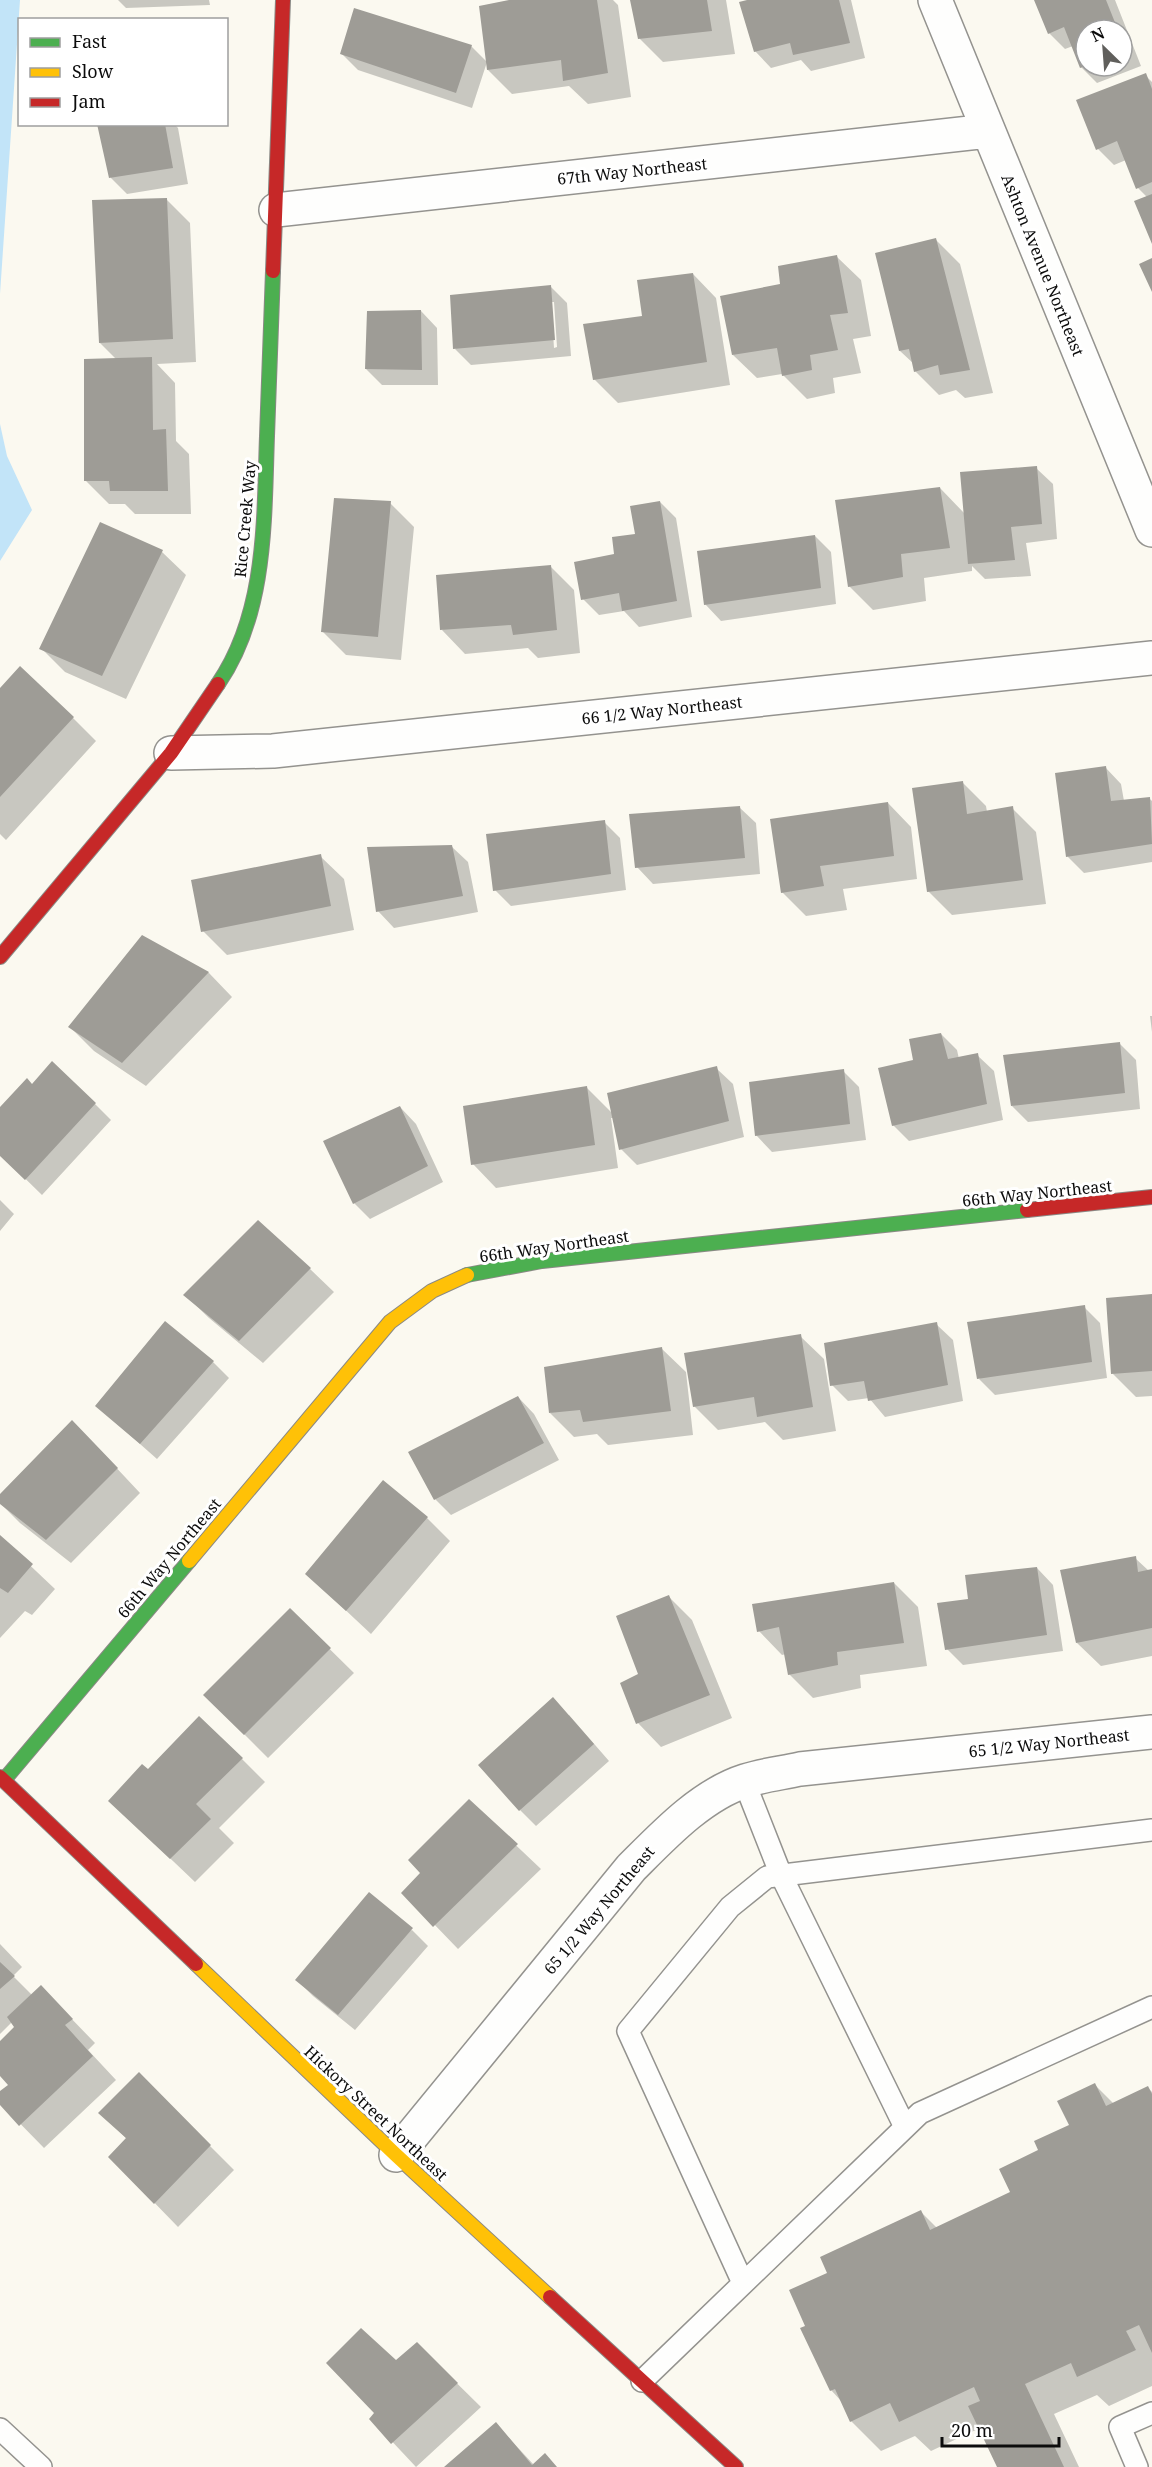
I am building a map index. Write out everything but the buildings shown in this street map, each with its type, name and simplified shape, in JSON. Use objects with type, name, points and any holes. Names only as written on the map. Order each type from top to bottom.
[{"type":"street","name":"Rice Creek Way","points":[[0,957],[171,753],[226,674],[247,623],[261,564],[265,504],[283,0]]},
{"type":"street","name":"Ashton Avenue Northeast","points":[[935,0],[1152,530]]},
{"type":"street","name":"67th Way Northeast","points":[[276,210],[987,131]]},
{"type":"street","name":"66 1/2 Way Northeast","points":[[171,753],[273,751],[1152,658]]},
{"type":"street","name":"66th Way Northeast","points":[[2,1778],[390,1322],[421,1298],[458,1278],[502,1267],[542,1261],[1152,1197]]},
{"type":"street","name":"65 1/2 Way Northeast","points":[[396,2155],[631,1868],[666,1833],[699,1805],[744,1781],[800,1769],[1152,1732]]},
{"type":"street","name":"Hickory Street Northeast","points":[[2,1778],[396,2155],[736,2467]]},
{"type":"lane","points":[[744,1781],[781,1875],[905,2127]]},
{"type":"lane","points":[[743,2283],[628,2031],[730,1907],[767,1877],[1152,1830]]},
{"type":"lane","points":[[642,2381],[920,2113],[1152,2007]]},
{"type":"lane","points":[[1137,2467],[1120,2427],[1152,2413]]},
{"type":"lane","points":[[0,2429],[41,2467]]},
{"type":"water","points":[[0,0],[20,0],[18,18],[0,294]]},
{"type":"water","points":[[0,424],[7,456],[32,510],[0,561]]},
{"type":"traffic: fast","points":[[218,684],[234,656],[246,627],[260,564],[265,500],[273,271]]},
{"type":"traffic: fast","points":[[467,1275],[542,1261],[1027,1210]]},
{"type":"traffic: fast","points":[[4,1780],[189,1561]]},
{"type":"traffic: slow","points":[[189,1561],[390,1322],[432,1291],[467,1275]]},
{"type":"traffic: slow","points":[[196,1964],[396,2155],[550,2297]]},
{"type":"traffic: jam","points":[[273,271],[283,0]]},
{"type":"traffic: jam","points":[[0,957],[171,753],[218,684]]},
{"type":"traffic: jam","points":[[1027,1210],[1152,1197]]},
{"type":"traffic: jam","points":[[0,1777],[196,1964]]},
{"type":"traffic: jam","points":[[550,2297],[736,2467]]}]
